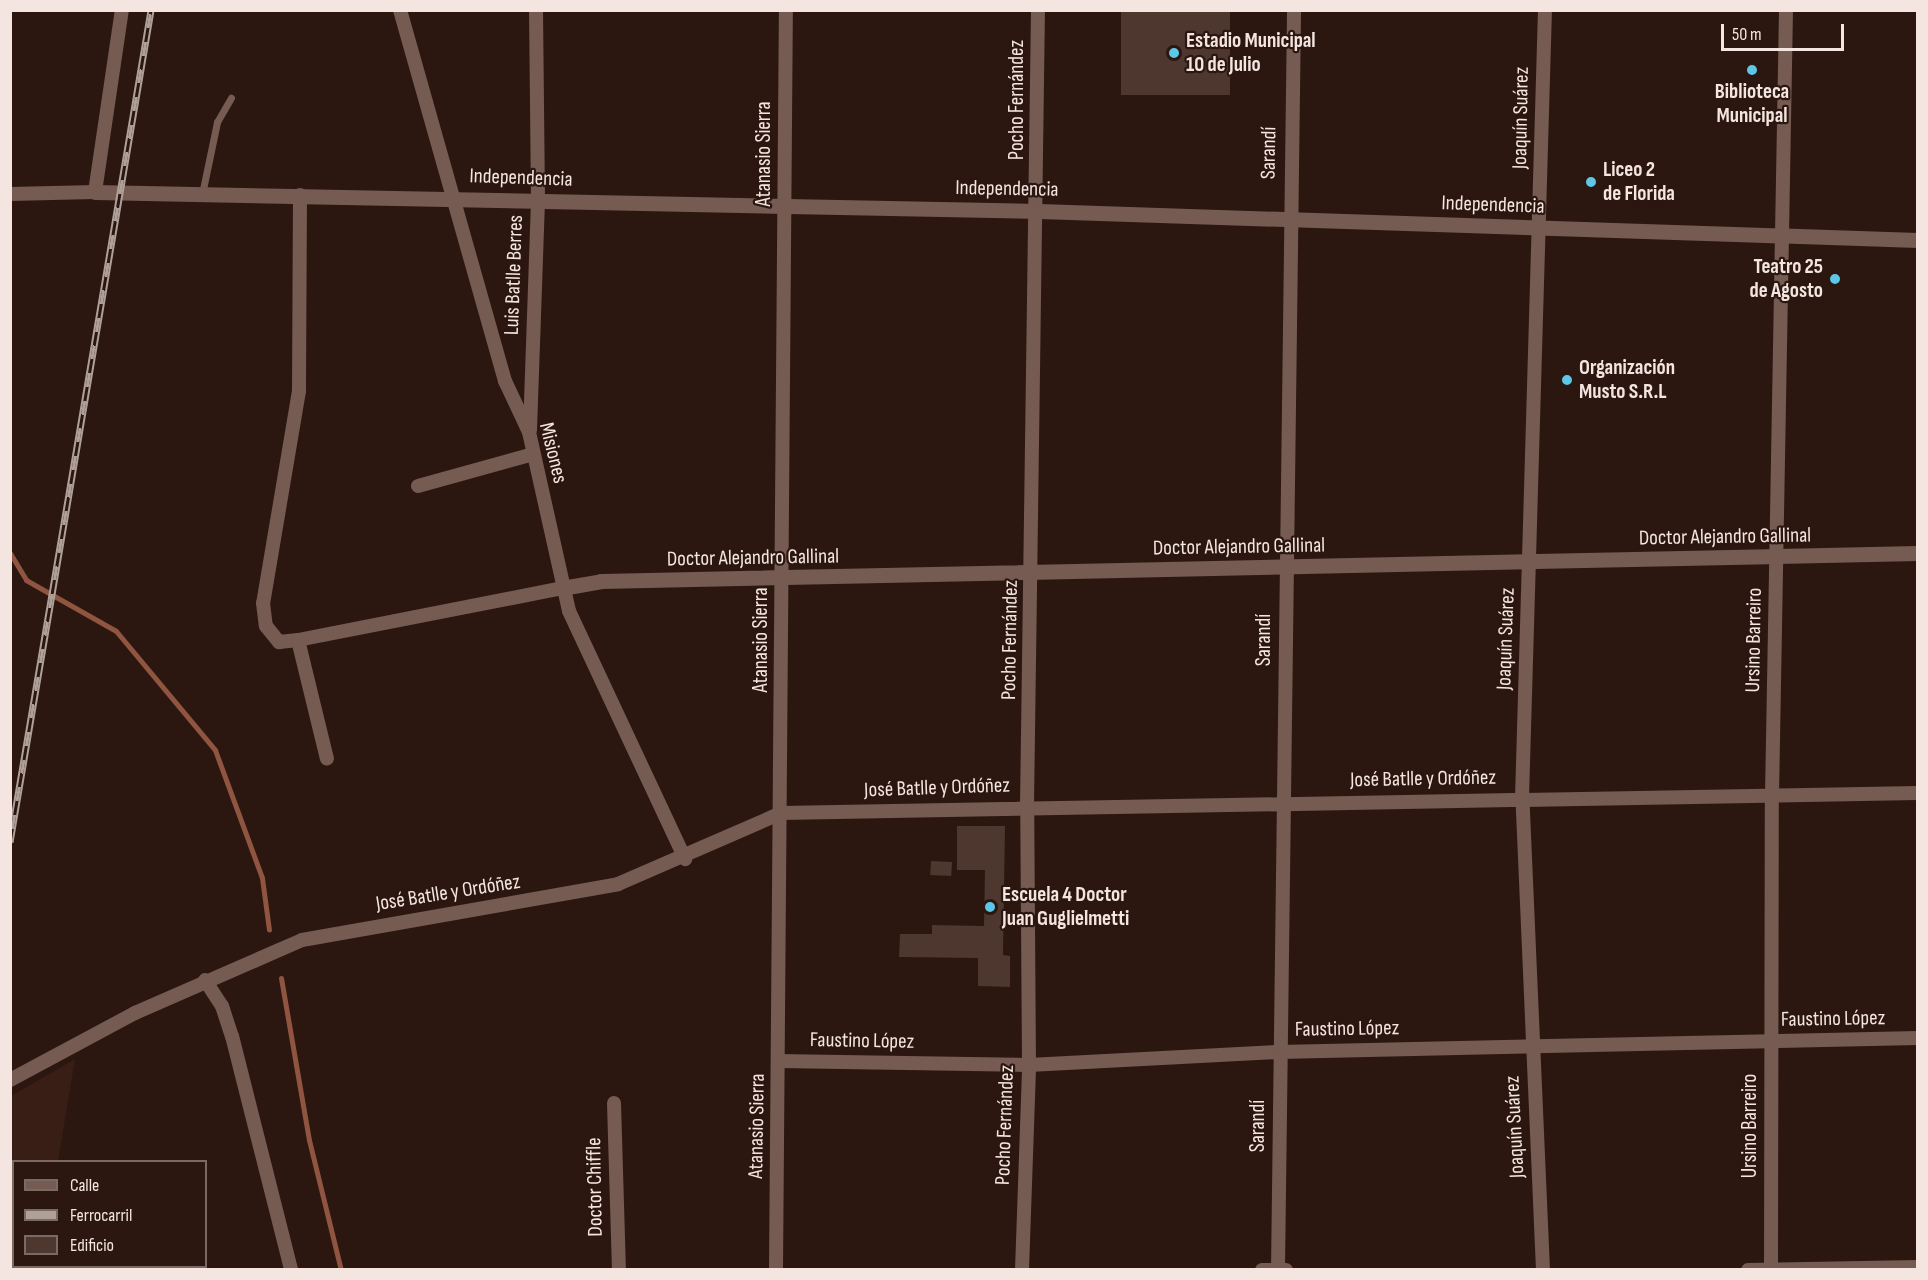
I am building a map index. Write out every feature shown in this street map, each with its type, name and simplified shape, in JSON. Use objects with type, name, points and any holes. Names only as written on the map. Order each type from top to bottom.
[{"type":"street","points":[[10,194],[95,192],[122,10]]},
{"type":"street","name":"Misiones","points":[[400,10],[505,381],[530,432],[562,588],[576,628],[685,859]]},
{"type":"street","name":"Luis Batlle Berres","points":[[530,432],[538,200],[536,10]]},
{"type":"street","name":"Atanasio Sierra","points":[[776,1269],[786,10]]},
{"type":"street","name":"Pocho Fernández","points":[[1022,1269],[1029,1065],[1027,806],[1039,211],[1038,10]]},
{"type":"street","name":"Sarandí","points":[[1278,1269],[1289,219],[1294,10]]},
{"type":"street","name":"Joaquín Suárez","points":[[1543,1269],[1522,798],[1545,10]]},
{"type":"street","name":"Ursino Barreiro","points":[[1771,1269],[1772,796],[1786,10]]},
{"type":"street","name":"Independencia","points":[[95,192],[454,197],[1039,211],[1917,240]]},
{"type":"street","points":[[300,195],[299,391],[263,603],[266,626],[279,642],[298,640],[562,588]]},
{"type":"street","points":[[418,486],[533,454]]},
{"type":"street","name":"Doctor Alejandro Gallinal","points":[[562,588],[602,581],[1033,574],[1917,553]]},
{"type":"street","points":[[298,640],[327,759]]},
{"type":"street","name":"José Batlle y Ordóñez","points":[[10,1080],[205,980],[323,933],[587,891],[685,859],[781,813],[1027,806],[1917,793]]},
{"type":"street","points":[[205,980],[222,1006],[232,1036],[291,1269]]},
{"type":"street","name":"Faustino López","points":[[778,1061],[1029,1065],[1280,1052],[1917,1038]]},
{"type":"street","name":"Doctor Chiffle","points":[[614,1103],[619,1269]]},
{"type":"street","points":[[1748,1269],[1917,1267]]},
{"type":"street","points":[[1262,1269],[1286,1269]]},
{"type":"lane","points":[[202,194],[217,122],[231,98]]},
{"type":"shaded area","points":[[75,1059],[58,1160],[12,1160],[12,1268],[26,1268],[11,1269],[11,1096]]},
{"type":"building","name":"Estadio Municipal 10 de Julio","points":[[1121,10],[1230,10],[1230,95],[1121,95]]},
{"type":"building","points":[[957,826],[1005,826],[1003,955],[1010,956],[1010,987],[978,986],[978,958],[899,957],[900,934],[932,934],[932,925],[984,926],[985,870],[957,870]]},
{"type":"building","points":[[931,861],[952,862],[951,876],[930,875]]},
{"type":"waterway","points":[[10,553],[26,580],[116,631],[215,750],[262,878],[269,930]]},
{"type":"waterway","points":[[281,978],[309,1140],[341,1270]]},
{"type":"railway","points":[[10,842],[151,10]]},
{"type":"place","name":"Estadio Municipal 10 de Julio","points":[[1174,53]]},
{"type":"place","name":"Biblioteca Municipal","points":[[1752,70]]},
{"type":"place","name":"Liceo 2 de Florida","points":[[1591,182]]},
{"type":"place","name":"Teatro 25 de Agosto","points":[[1835,279]]},
{"type":"place","name":"Organización Musto S.R.L","points":[[1567,380]]},
{"type":"place","name":"Escuela 4 Doctor Juan Guglielmetti","points":[[990,907]]}]
